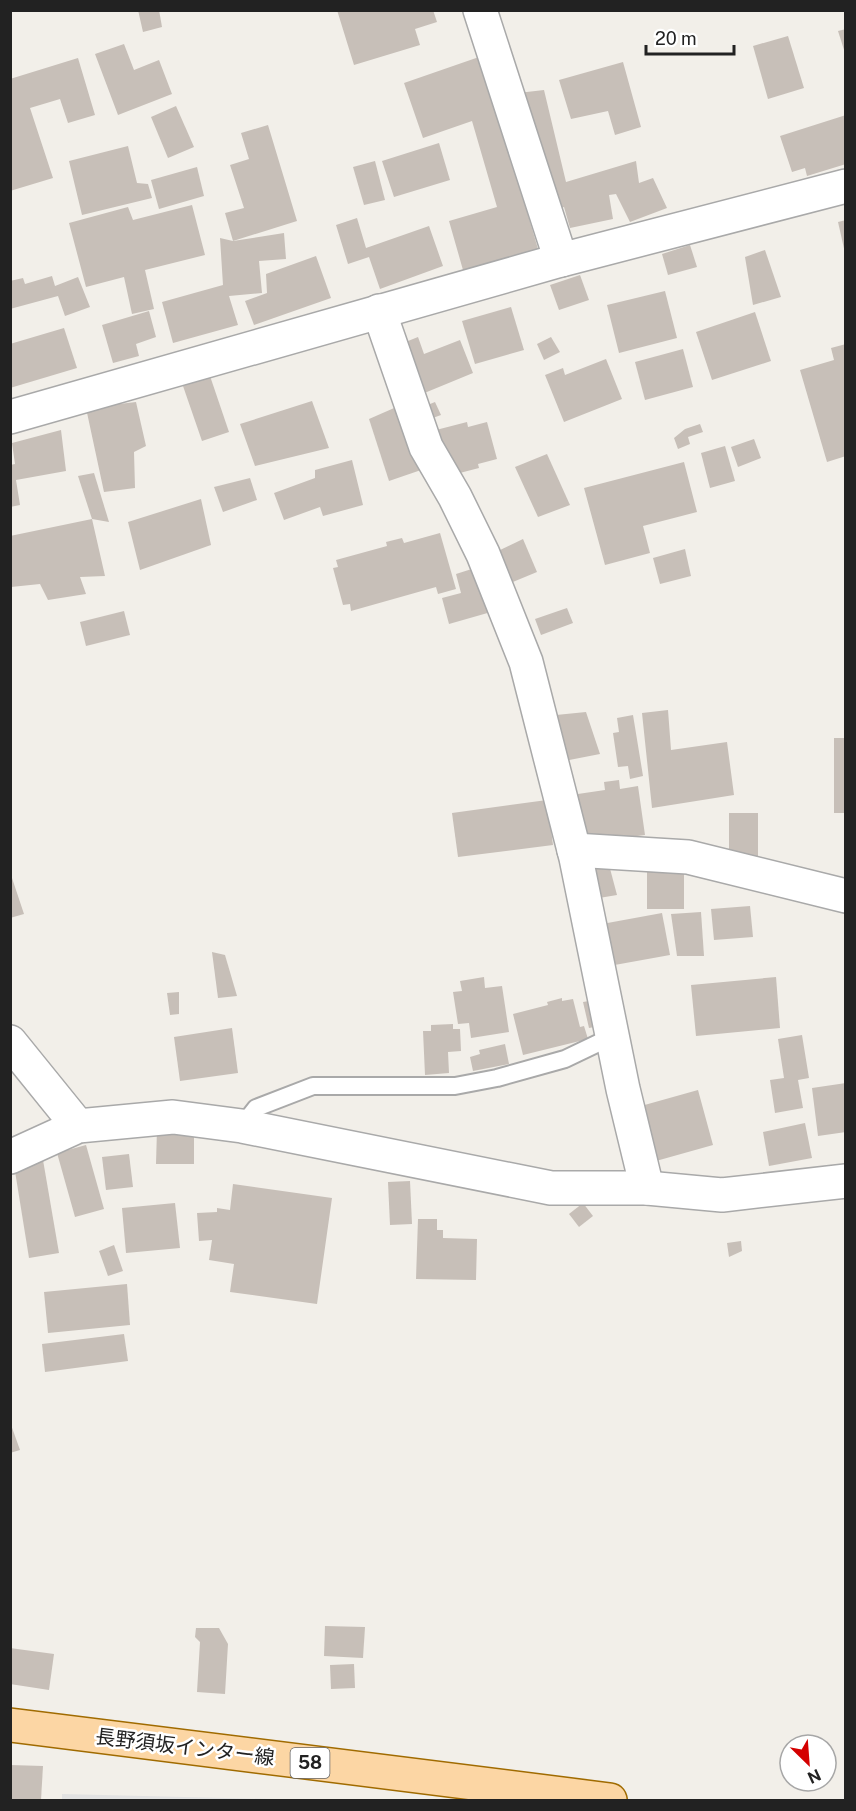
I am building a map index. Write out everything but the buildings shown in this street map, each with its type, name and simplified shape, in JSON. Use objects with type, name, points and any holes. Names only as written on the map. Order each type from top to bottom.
[{"type":"main road","name":"長野須坂インター線","points":[[10,1725],[610,1800]]},
{"type":"street","points":[[480,10],[561,260]]},
{"type":"street","points":[[10,417],[561,260],[846,186]]},
{"type":"street","points":[[380,311],[426,447],[455,497],[483,554],[526,662],[574,850],[623,1089],[647,1188]]},
{"type":"street","points":[[574,850],[688,857],[846,896]]},
{"type":"street","points":[[10,1042],[78,1126]]},
{"type":"street","points":[[10,1157],[78,1126],[173,1117],[242,1126],[551,1188],[647,1188],[722,1195],[846,1181]]},
{"type":"lane","points":[[242,1126],[256,1108],[313,1086],[455,1086],[497,1078],[565,1059],[613,1036]]},
{"type":"shaded area","points":[[62,1794],[313,1800],[62,1800]]}]
